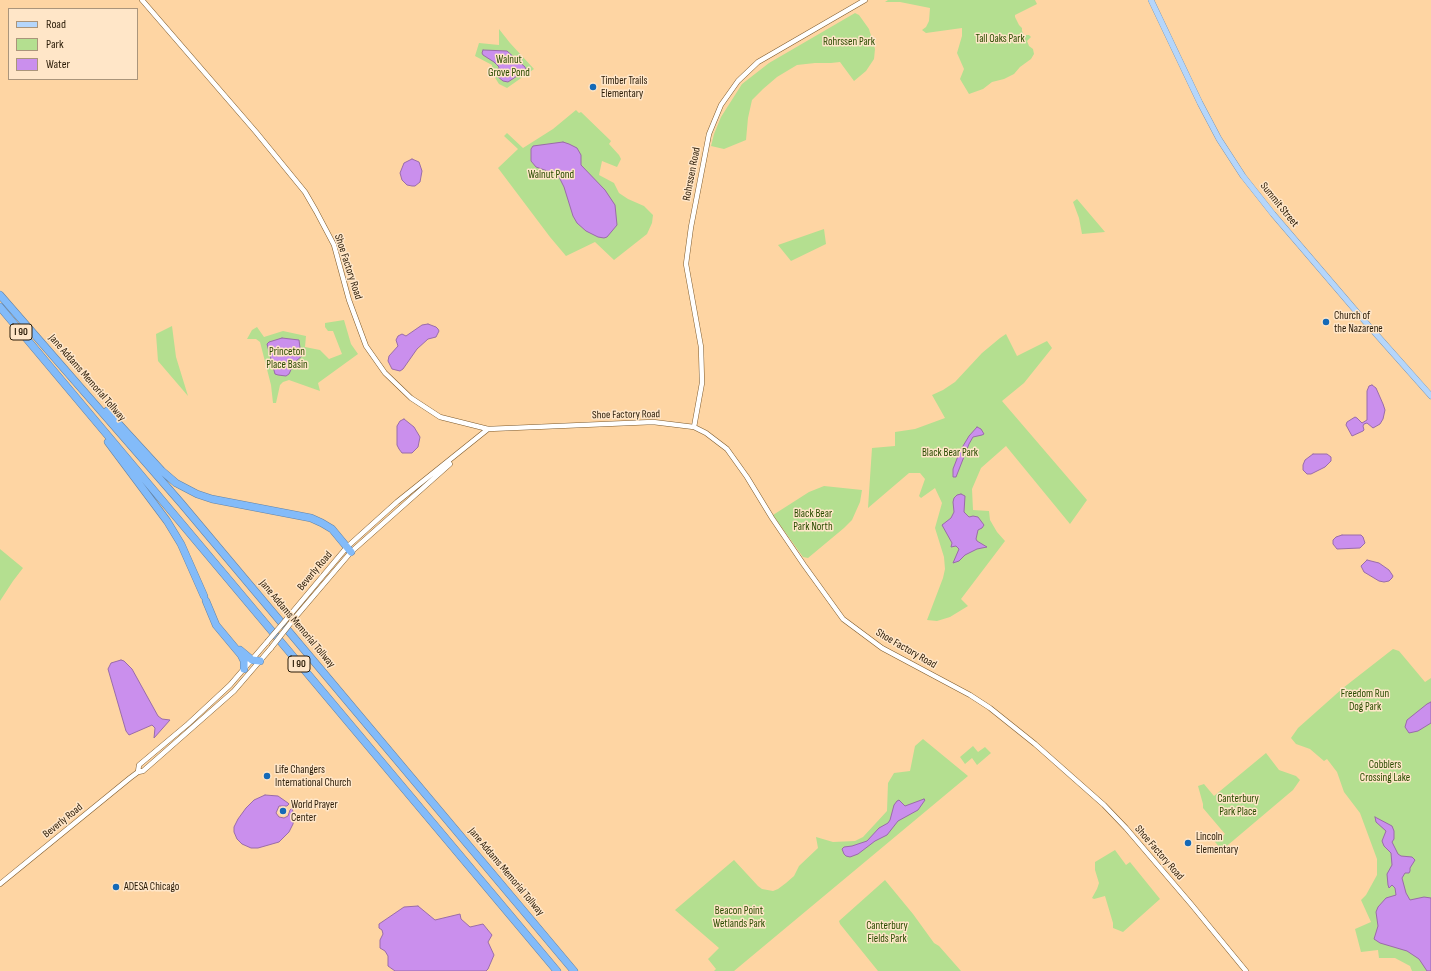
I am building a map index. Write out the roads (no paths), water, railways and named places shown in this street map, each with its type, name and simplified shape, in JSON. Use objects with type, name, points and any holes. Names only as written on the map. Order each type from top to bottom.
[{"type":"highway","points":[[0,294],[162,471],[176,483],[197,494],[212,499],[311,518],[332,529],[349,550]]},
{"type":"highway","name":"Jane Addams Memorial Tollway","points":[[0,294],[181,503],[574,971]]},
{"type":"highway","name":"Jane Addams Memorial Tollway","points":[[0,307],[557,971]]},
{"type":"highway","points":[[41,357],[167,521],[181,544],[216,625],[241,655],[244,661],[244,669]]},
{"type":"highway","points":[[227,639],[252,660],[260,661]]},
{"type":"main road","name":"Summit Street","points":[[1151,0],[1200,103],[1219,138],[1243,176],[1273,214],[1368,326],[1431,396]]},
{"type":"street","name":"Shoe Factory Road","points":[[142,0],[278,159],[310,200],[334,245],[349,300],[366,346],[385,374],[411,398],[440,417],[488,429],[653,422],[694,427],[706,433],[727,449],[804,565],[843,619],[882,648],[970,695],[990,708],[1035,744],[1104,805],[1126,828],[1246,971]]},
{"type":"street","name":"Rohrssen Road","points":[[694,427],[702,383],[701,348],[686,264],[691,227],[709,134],[721,105],[738,81],[758,62],[865,0]]},
{"type":"street","name":"Beverly Road","points":[[138,772],[139,766],[188,724],[230,685],[290,615],[349,550],[488,429]]},
{"type":"street","name":"Beverly Road","points":[[0,884],[138,772],[142,772],[234,691],[271,648],[349,550]]},
{"type":"water","name":"Walnut Grove Pond","points":[[483,50],[507,51],[525,67],[526,70],[508,82],[503,81],[497,76],[499,67],[483,55]]},
{"type":"water","points":[[563,142],[577,148],[581,155],[581,165],[605,190],[615,205],[617,225],[607,237],[598,237],[586,231],[577,223],[559,177],[556,174],[536,167],[531,161],[531,149],[533,146]]},
{"type":"water","points":[[412,159],[419,162],[422,171],[420,182],[415,186],[407,185],[402,180],[400,173],[404,163]]},
{"type":"water","points":[[428,324],[438,329],[439,331],[436,337],[428,339],[417,349],[403,369],[400,371],[392,369],[388,361],[389,356],[398,346],[396,340],[398,336],[402,334],[406,336],[422,325]]},
{"type":"water","points":[[282,338],[299,340],[300,348],[304,354],[294,363],[289,374],[286,376],[275,374],[267,344]]},
{"type":"water","points":[[1372,385],[1376,388],[1385,410],[1383,419],[1380,424],[1373,428],[1367,423],[1364,424],[1363,431],[1352,436],[1346,425],[1347,422],[1355,417],[1362,423],[1367,420],[1367,391],[1369,386]]},
{"type":"water","points":[[404,419],[414,427],[420,437],[418,447],[412,453],[402,453],[397,445],[397,426],[400,421]]},
{"type":"water","points":[[977,427],[981,429],[984,434],[973,437],[956,477],[953,477],[953,469],[960,451],[969,436]]},
{"type":"water","points":[[1313,454],[1327,454],[1331,457],[1331,461],[1325,467],[1311,474],[1307,474],[1303,470],[1303,465],[1305,460]]},
{"type":"water","points":[[961,494],[965,496],[964,512],[969,517],[978,517],[984,525],[978,530],[976,539],[987,547],[977,549],[965,555],[959,561],[953,563],[959,549],[956,546],[951,547],[952,543],[942,525],[951,518],[954,512],[954,498]]},
{"type":"water","points":[[1342,535],[1361,535],[1365,543],[1360,548],[1337,549],[1333,544],[1333,540]]},
{"type":"water","points":[[1367,560],[1379,563],[1389,570],[1393,576],[1392,578],[1389,581],[1379,581],[1364,572],[1361,566]]},
{"type":"water","points":[[121,660],[132,669],[158,716],[162,719],[170,720],[154,738],[155,728],[152,725],[129,735],[126,731],[108,669],[111,663]]},
{"type":"water","points":[[1431,702],[1431,723],[1418,731],[1409,733],[1405,727],[1407,720]]},
{"type":"water","points":[[265,795],[278,796],[289,804],[287,806],[279,806],[276,813],[279,817],[284,818],[288,816],[292,808],[294,816],[293,824],[289,832],[279,842],[258,848],[251,848],[242,844],[237,839],[234,832],[234,827],[246,808],[254,800]]},
{"type":"water","points":[[924,799],[925,800],[918,810],[898,821],[887,835],[875,841],[858,854],[850,857],[844,854],[842,849],[844,847],[867,841],[879,828],[888,823],[894,805],[897,801],[899,800],[905,806]]},
{"type":"water","name":"Cobblers Crossing Lake","points":[[1375,817],[1392,826],[1394,831],[1394,839],[1392,842],[1398,854],[1401,856],[1412,857],[1415,860],[1409,873],[1405,873],[1402,878],[1406,893],[1410,900],[1424,897],[1431,898],[1431,971],[1427,971],[1419,959],[1407,951],[1380,943],[1374,939],[1378,926],[1376,912],[1378,907],[1386,898],[1396,895],[1395,888],[1392,885],[1389,888],[1388,885],[1387,874],[1392,865],[1391,853],[1384,846],[1382,841],[1386,831],[1376,822]]},
{"type":"water","points":[[418,906],[435,920],[460,914],[461,919],[470,927],[483,924],[492,935],[488,942],[494,955],[488,969],[486,971],[395,971],[388,966],[388,956],[385,951],[380,948],[380,940],[383,934],[382,930],[379,928],[379,924],[404,907]]},
{"type":"place","name":"Timber Trails Elementary","points":[[593,87]]},
{"type":"place","name":"Church of the Nazarene","points":[[1326,322]]},
{"type":"place","name":"Life Changers International Church","points":[[267,776]]},
{"type":"place","name":"World Prayer Center","points":[[283,811]]},
{"type":"place","name":"Lincoln Elementary","points":[[1188,843]]},
{"type":"place","name":"ADESA Chicago","points":[[116,887]]},
{"type":"park label","name":"Tall Oaks Park","points":[[1000,39]]},
{"type":"park label","name":"Rohrssen Park","points":[[849,42]]},
{"type":"park label","name":"Walnut Pond","points":[[551,175]]},
{"type":"park label","name":"Princeton Place Basin","points":[[287,358]]},
{"type":"park label","name":"Black Bear Park","points":[[950,453]]},
{"type":"park label","name":"Black Bear Park North","points":[[813,520]]},
{"type":"park label","name":"Freedom Run Dog Park","points":[[1365,700]]},
{"type":"park label","name":"Canterbury Park Place","points":[[1238,805]]},
{"type":"park label","name":"Beacon Point Wetlands Park","points":[[739,917]]},
{"type":"park label","name":"Canterbury Fields Park","points":[[887,932]]}]
